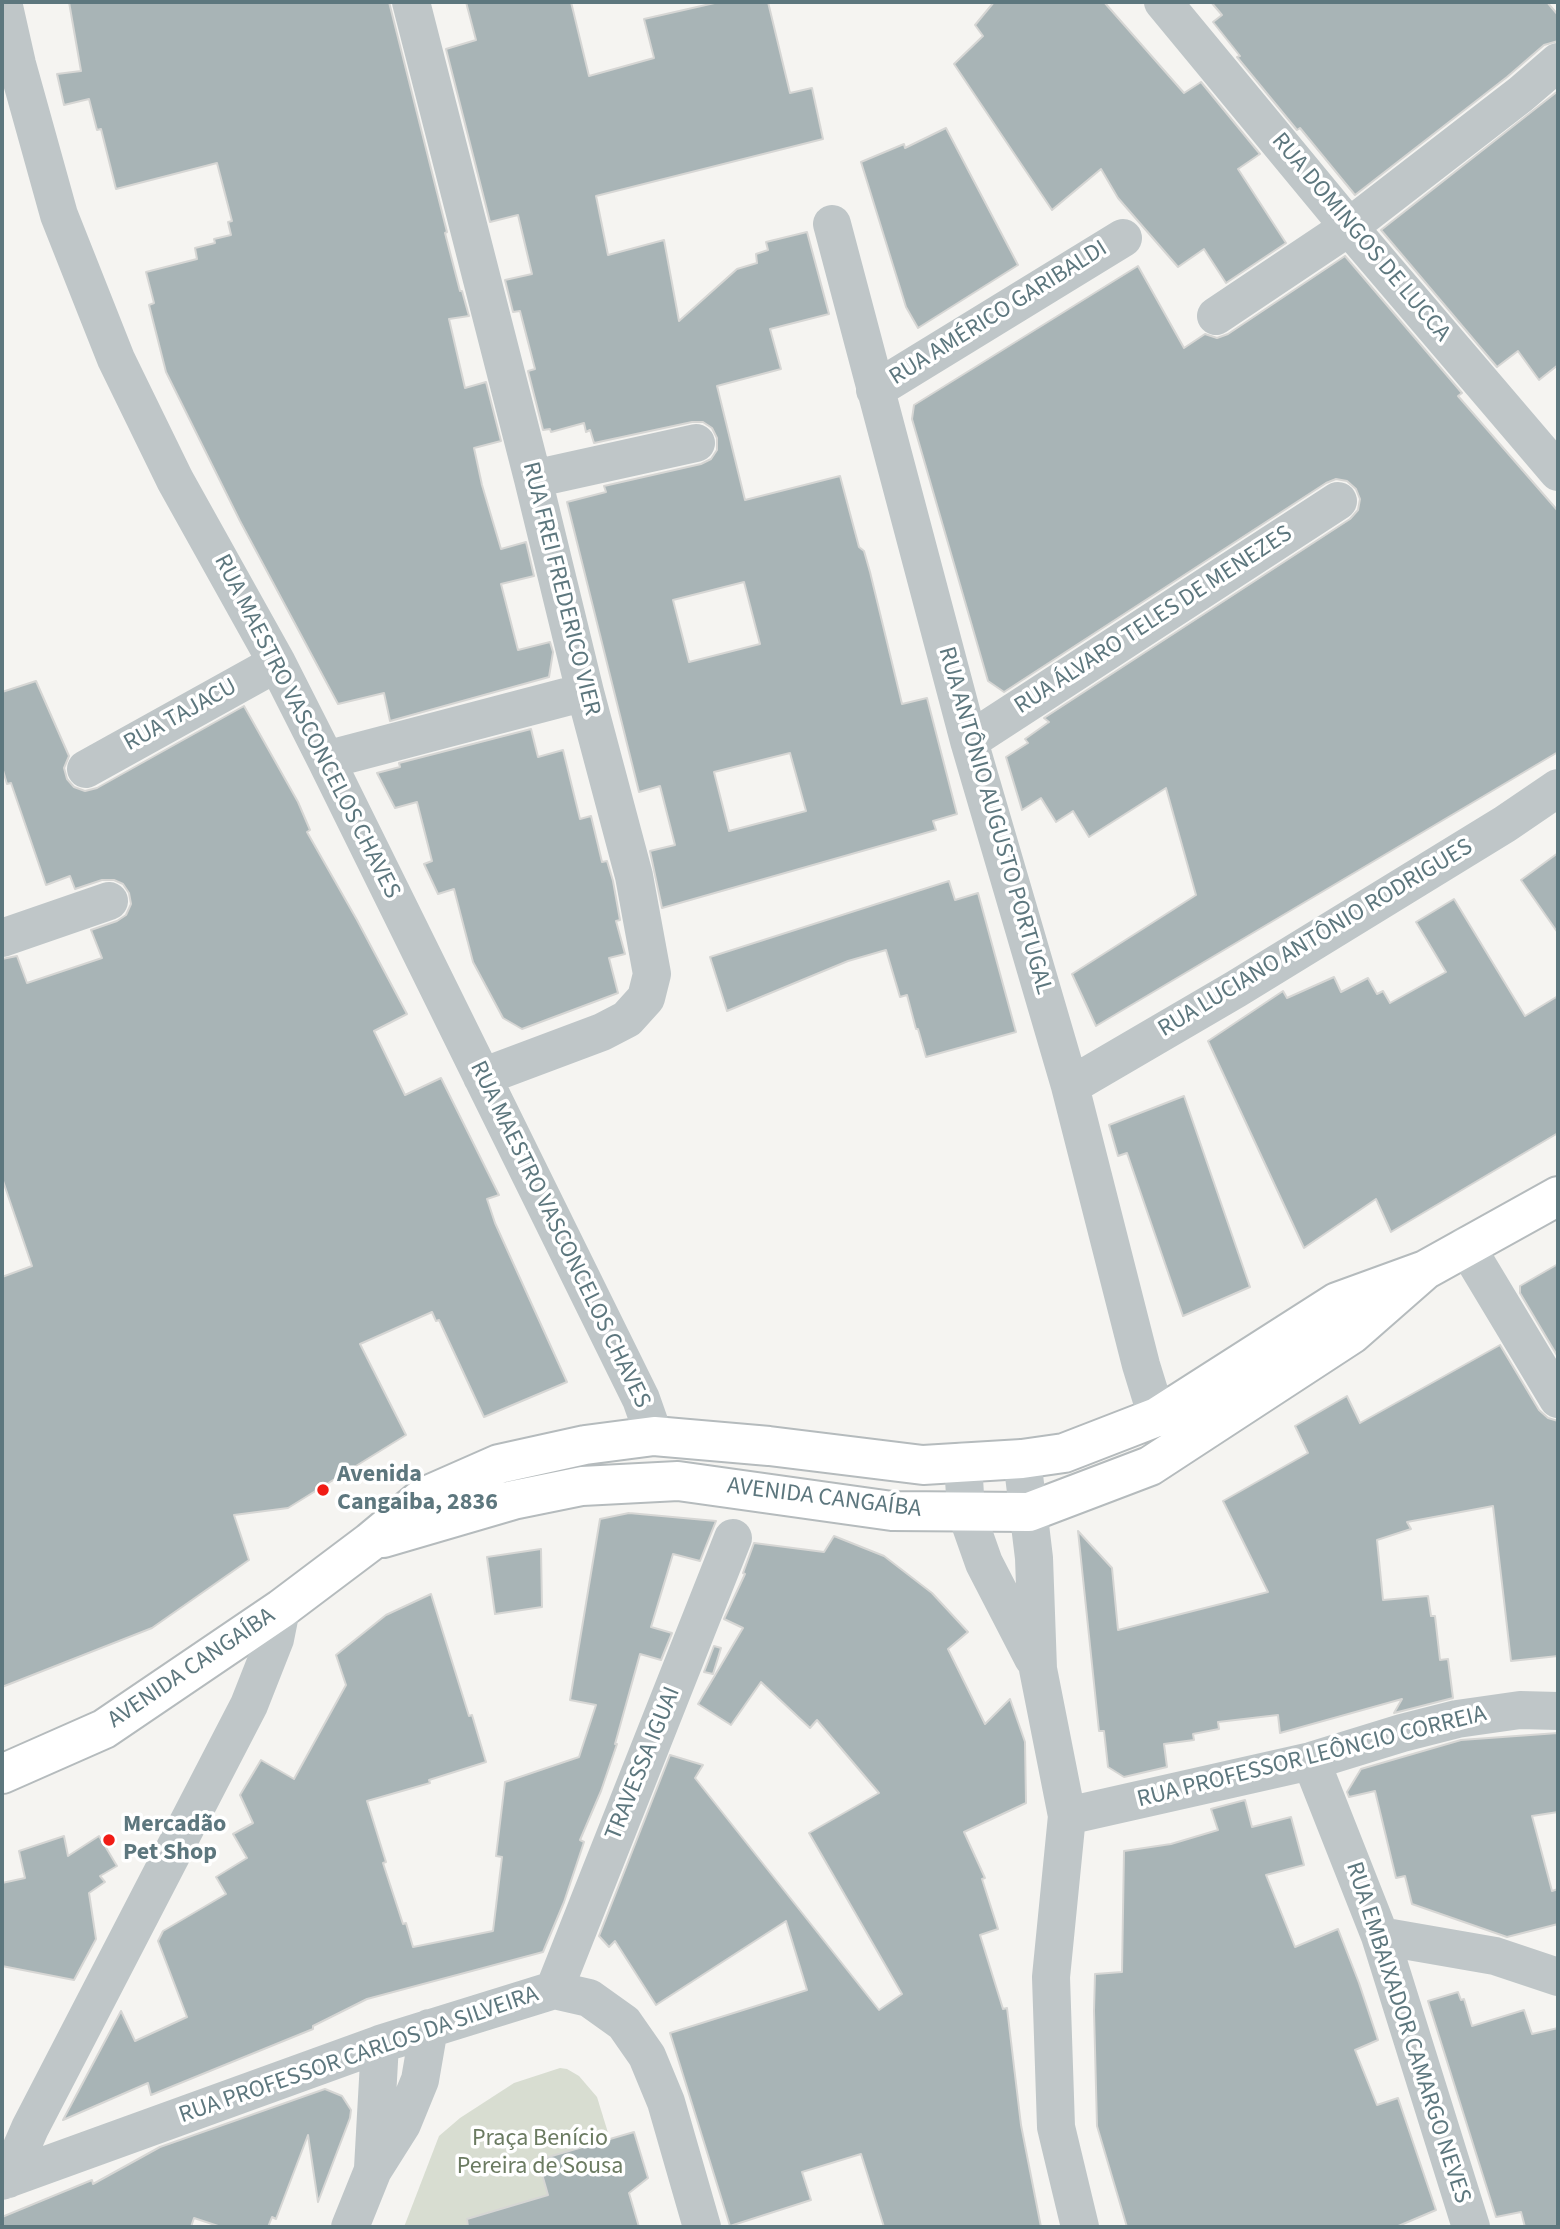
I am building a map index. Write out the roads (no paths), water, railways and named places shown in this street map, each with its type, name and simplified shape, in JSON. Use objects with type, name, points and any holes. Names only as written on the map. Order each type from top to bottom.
[{"type":"main road","name":"AVENIDA CANGAÍBA","points":[[2,1774],[104,1729],[281,1609],[370,1542],[424,1497],[499,1464],[585,1445],[654,1436],[769,1446],[923,1465],[1022,1459],[1064,1453],[1157,1417],[1337,1302],[1425,1270],[1558,1196]]},
{"type":"main road","name":"AVENIDA CANGAÍBA","points":[[370,1542],[513,1500],[582,1486],[609,1484],[678,1481],[892,1511],[1029,1513],[1150,1466],[1352,1334],[1425,1270]]},
{"type":"street","name":"RUA MAESTRO VASCONCELOS CHAVES","points":[[3,2],[17,64],[59,215],[116,359],[175,480],[277,663],[326,760],[641,1399],[654,1436]]},
{"type":"street","name":"RUA FREI FREDERICO VIER","points":[[411,2],[533,479],[584,692],[634,876],[652,974],[646,998],[627,1019],[602,1032],[482,1077]]},
{"type":"street","name":"RUA DOMINGOS DE LUCCA","points":[[1163,2],[1349,227],[1558,472]]},
{"type":"street","points":[[1216,316],[1349,227],[1521,94],[1558,62]]},
{"type":"street","name":"RUA ANTÔNIO AUGUSTO PORTUGAL","points":[[832,224],[969,741],[1070,1086],[1157,1417]]},
{"type":"street","name":"RUA AMÉRICO GARIBALDI","points":[[875,390],[1122,238]]},
{"type":"street","points":[[533,479],[696,443]]},
{"type":"street","name":"RUA ÁLVARO TELES DE MENEZES","points":[[969,741],[1338,501]]},
{"type":"street","name":"RUA TAJACU","points":[[86,769],[277,663]]},
{"type":"street","points":[[326,760],[584,692]]},
{"type":"street","name":"RUA LUCIANO ANTÔNIO RODRIGUES","points":[[1070,1086],[1236,989],[1505,824],[1558,788]]},
{"type":"street","points":[[2,938],[109,901]]},
{"type":"street","points":[[1466,1246],[1558,1399]]},
{"type":"street","points":[[1022,1459],[1034,1558],[1038,1669],[1067,1816],[1051,1977],[1055,2113],[1080,2227]]},
{"type":"street","points":[[963,1462],[966,1512],[984,1563],[1038,1669]]},
{"type":"street","name":"TRAVESSA IGUAI","points":[[554,1990],[733,1538]]},
{"type":"street","points":[[5,2180],[249,1705],[275,1639],[281,1609]]},
{"type":"street","name":"RUA PROFESSOR LEÔNCIO CORREIA","points":[[1067,1816],[1311,1761],[1457,1719],[1520,1710],[1558,1711]]},
{"type":"street","name":"RUA EMBAIXADOR CAMARGO NEVES","points":[[1311,1761],[1380,1936],[1471,2227]]},
{"type":"street","points":[[1380,1936],[1494,1956],[1558,1977]]},
{"type":"street","name":"RUA PROFESSOR CARLOS DA SILVEIRA","points":[[5,2180],[380,2044],[554,1990],[589,1998],[624,2024],[648,2056],[666,2102],[702,2227]]},
{"type":"street","points":[[351,2227],[373,2170],[402,2124],[420,2080],[429,2028]]},
{"type":"street","points":[[373,2170],[380,2044]]},
{"type":"place","name":"Avenida Cangaiba, 2836","points":[[323,1490]]},
{"type":"place","name":"Mercadão Pet Shop","points":[[109,1840]]},
{"type":"park label","name":"Praça Benício Pereira de Sousa","points":[[540,2154]]}]
